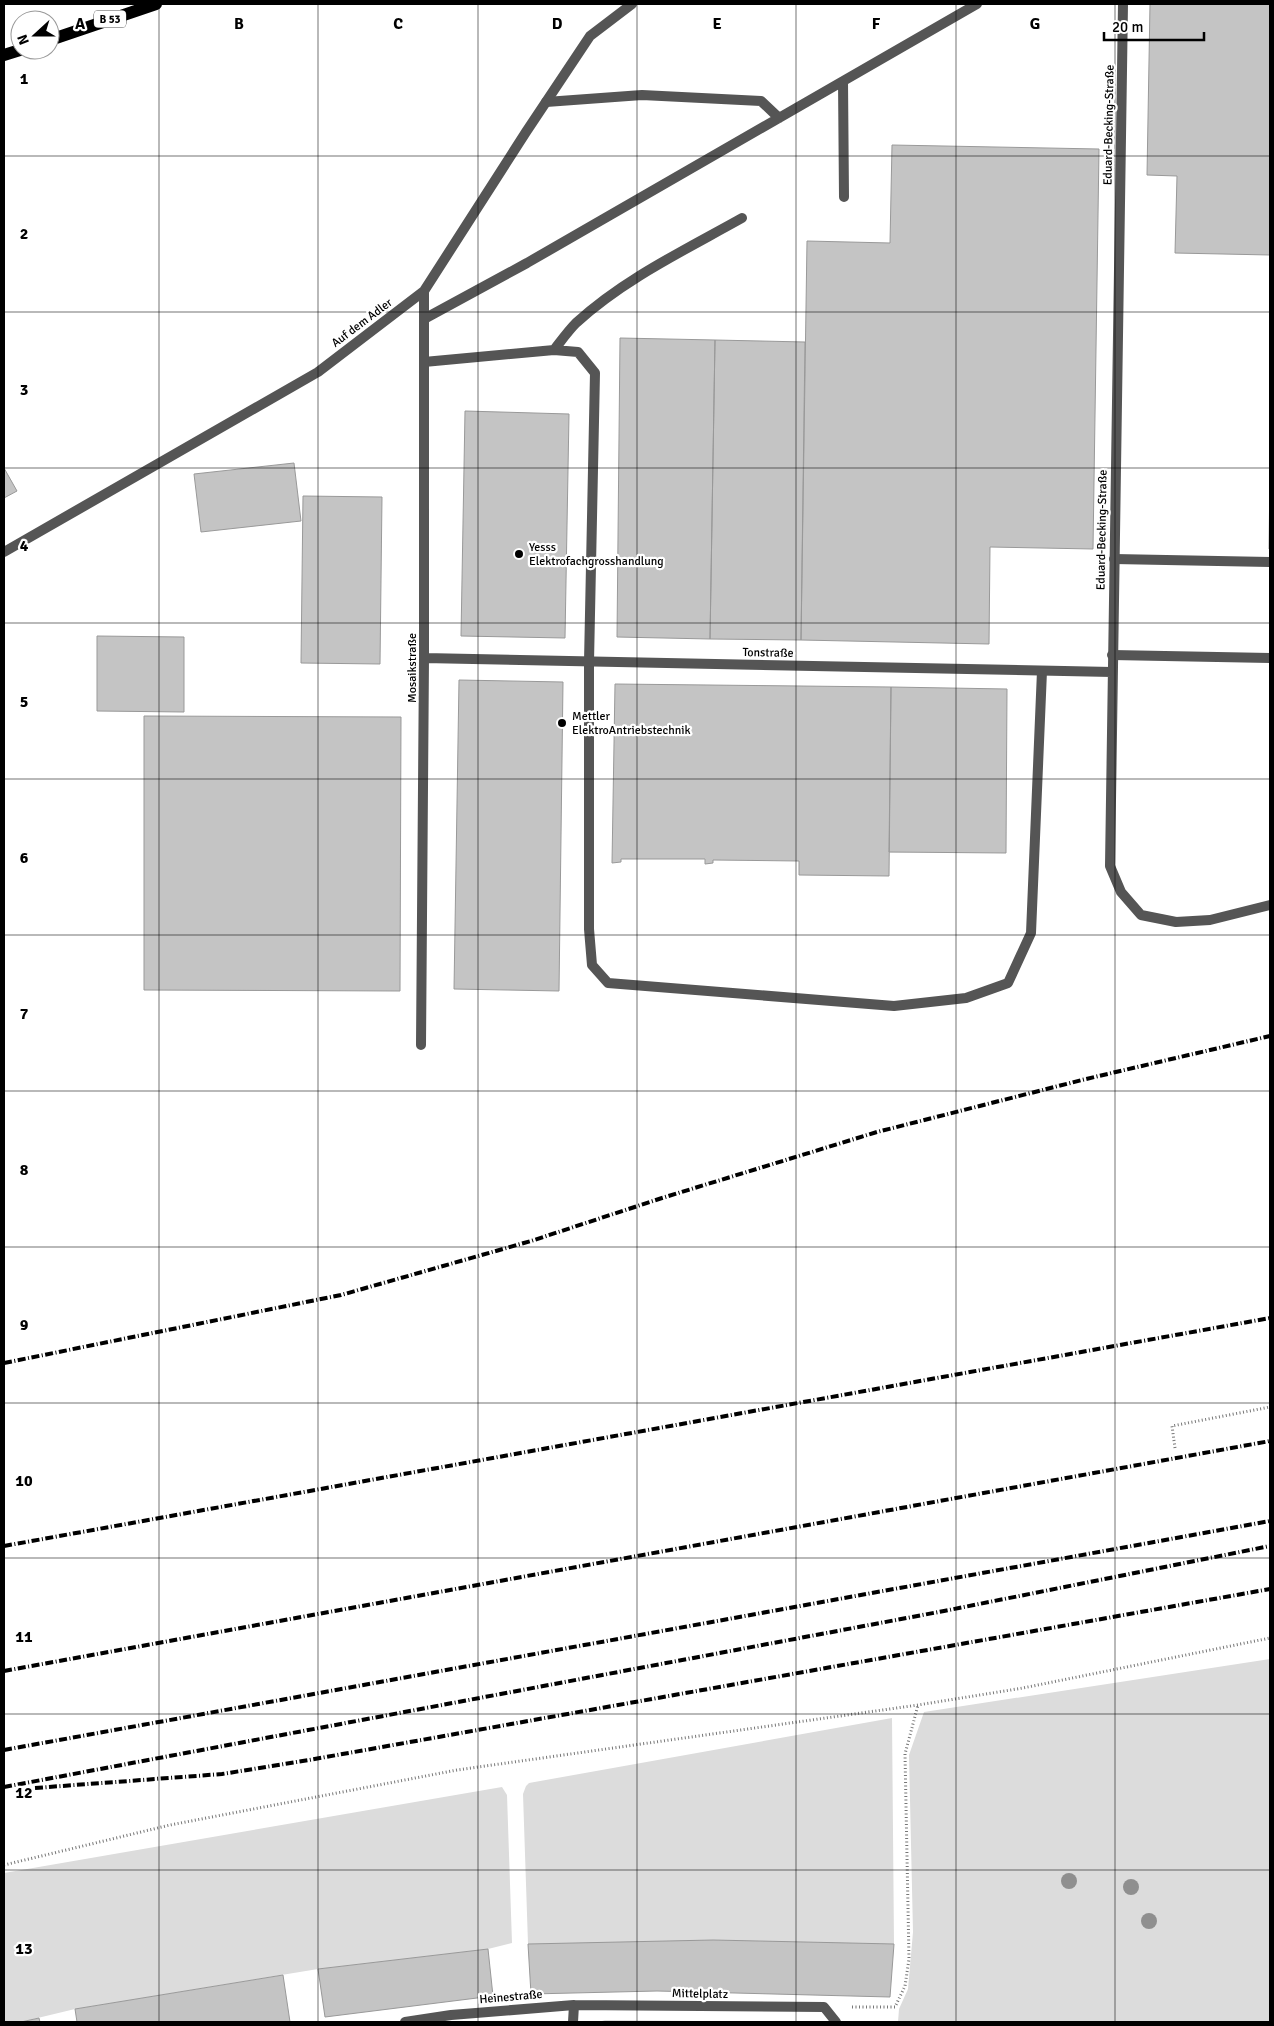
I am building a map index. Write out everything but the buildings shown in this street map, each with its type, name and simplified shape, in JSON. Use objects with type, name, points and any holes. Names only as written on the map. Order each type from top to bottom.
[{"type":"main road","name":"B 53","points":[[60,37],[156,4]]},
{"type":"street","name":"Auf dem Adler","points":[[4,552],[318,372],[424,291],[590,36],[632,4]]},
{"type":"street","points":[[424,319],[527,263],[977,4]]},
{"type":"street","name":"Eduard-Becking-Straße","points":[[1123,4],[1110,866],[1121,892],[1141,915],[1176,922],[1210,920],[1270,905]]},
{"type":"street","points":[[843,80],[844,198]]},
{"type":"street","points":[[546,102],[642,95],[761,102],[779,118]]},
{"type":"street","points":[[554,350],[575,324],[610,296],[645,272],[742,218]]},
{"type":"street","name":"Mosaikstraße","points":[[421,1045],[424,291]]},
{"type":"street","points":[[424,362],[554,350],[578,352],[595,373],[589,662],[589,929],[592,965],[608,983],[894,1006],[966,998],[1008,983],[1031,934],[1042,670]]},
{"type":"street","points":[[1114,559],[1270,562]]},
{"type":"street","points":[[1112,655],[1270,658]]},
{"type":"street","name":"Tonstraße","points":[[424,658],[1112,672]]},
{"type":"street","points":[[573,2022],[574,2005]]},
{"type":"street","name":"Mittelplatz","points":[[574,2005],[824,2007]]},
{"type":"street","name":"Heinestraße","points":[[404,2022],[451,2019],[574,2005]]},
{"type":"street","points":[[824,2007],[836,2022]]},
{"type":"path","points":[[1175,1448],[1172,1426],[1270,1407]]},
{"type":"path","points":[[4,1864],[170,1825],[457,1770],[918,1705],[1023,1688],[1270,1638]]},
{"type":"path","points":[[824,2007],[895,2007],[906,1986],[909,1959],[909,1896],[905,1754],[918,1705]]},
{"type":"shaded area","points":[[1270,1659],[1270,2022],[898,2022],[899,2009],[908,1989],[913,1932],[909,1755],[924,1712]]},
{"type":"shaded area","points":[[892,1718],[894,1944],[528,1944],[523,1794],[529,1783]]},
{"type":"shaded area","points":[[502,1787],[507,1795],[512,1943],[488,1949],[318,1969],[75,2009],[21,2022],[4,2022],[4,1873]]},
{"type":"shaded area","points":[[605,2020],[790,2022],[599,2022]]},
{"type":"railway","points":[[4,1363],[341,1295],[531,1241],[662,1198],[877,1132],[1086,1079],[1270,1036]]},
{"type":"railway","points":[[4,1546],[1270,1318]]},
{"type":"railway","points":[[4,1671],[1270,1441]]},
{"type":"railway","points":[[4,1750],[1270,1521]]},
{"type":"railway","points":[[4,1787],[944,1611],[1270,1546]]},
{"type":"railway","points":[[35,1788],[222,1774],[309,1760],[1270,1589]]},
{"type":"place","name":"Yesss Elektrofachgrosshandlung","points":[[519,554]]},
{"type":"place","name":"Mettler ElektroAntriebstechnik","points":[[562,723]]}]
